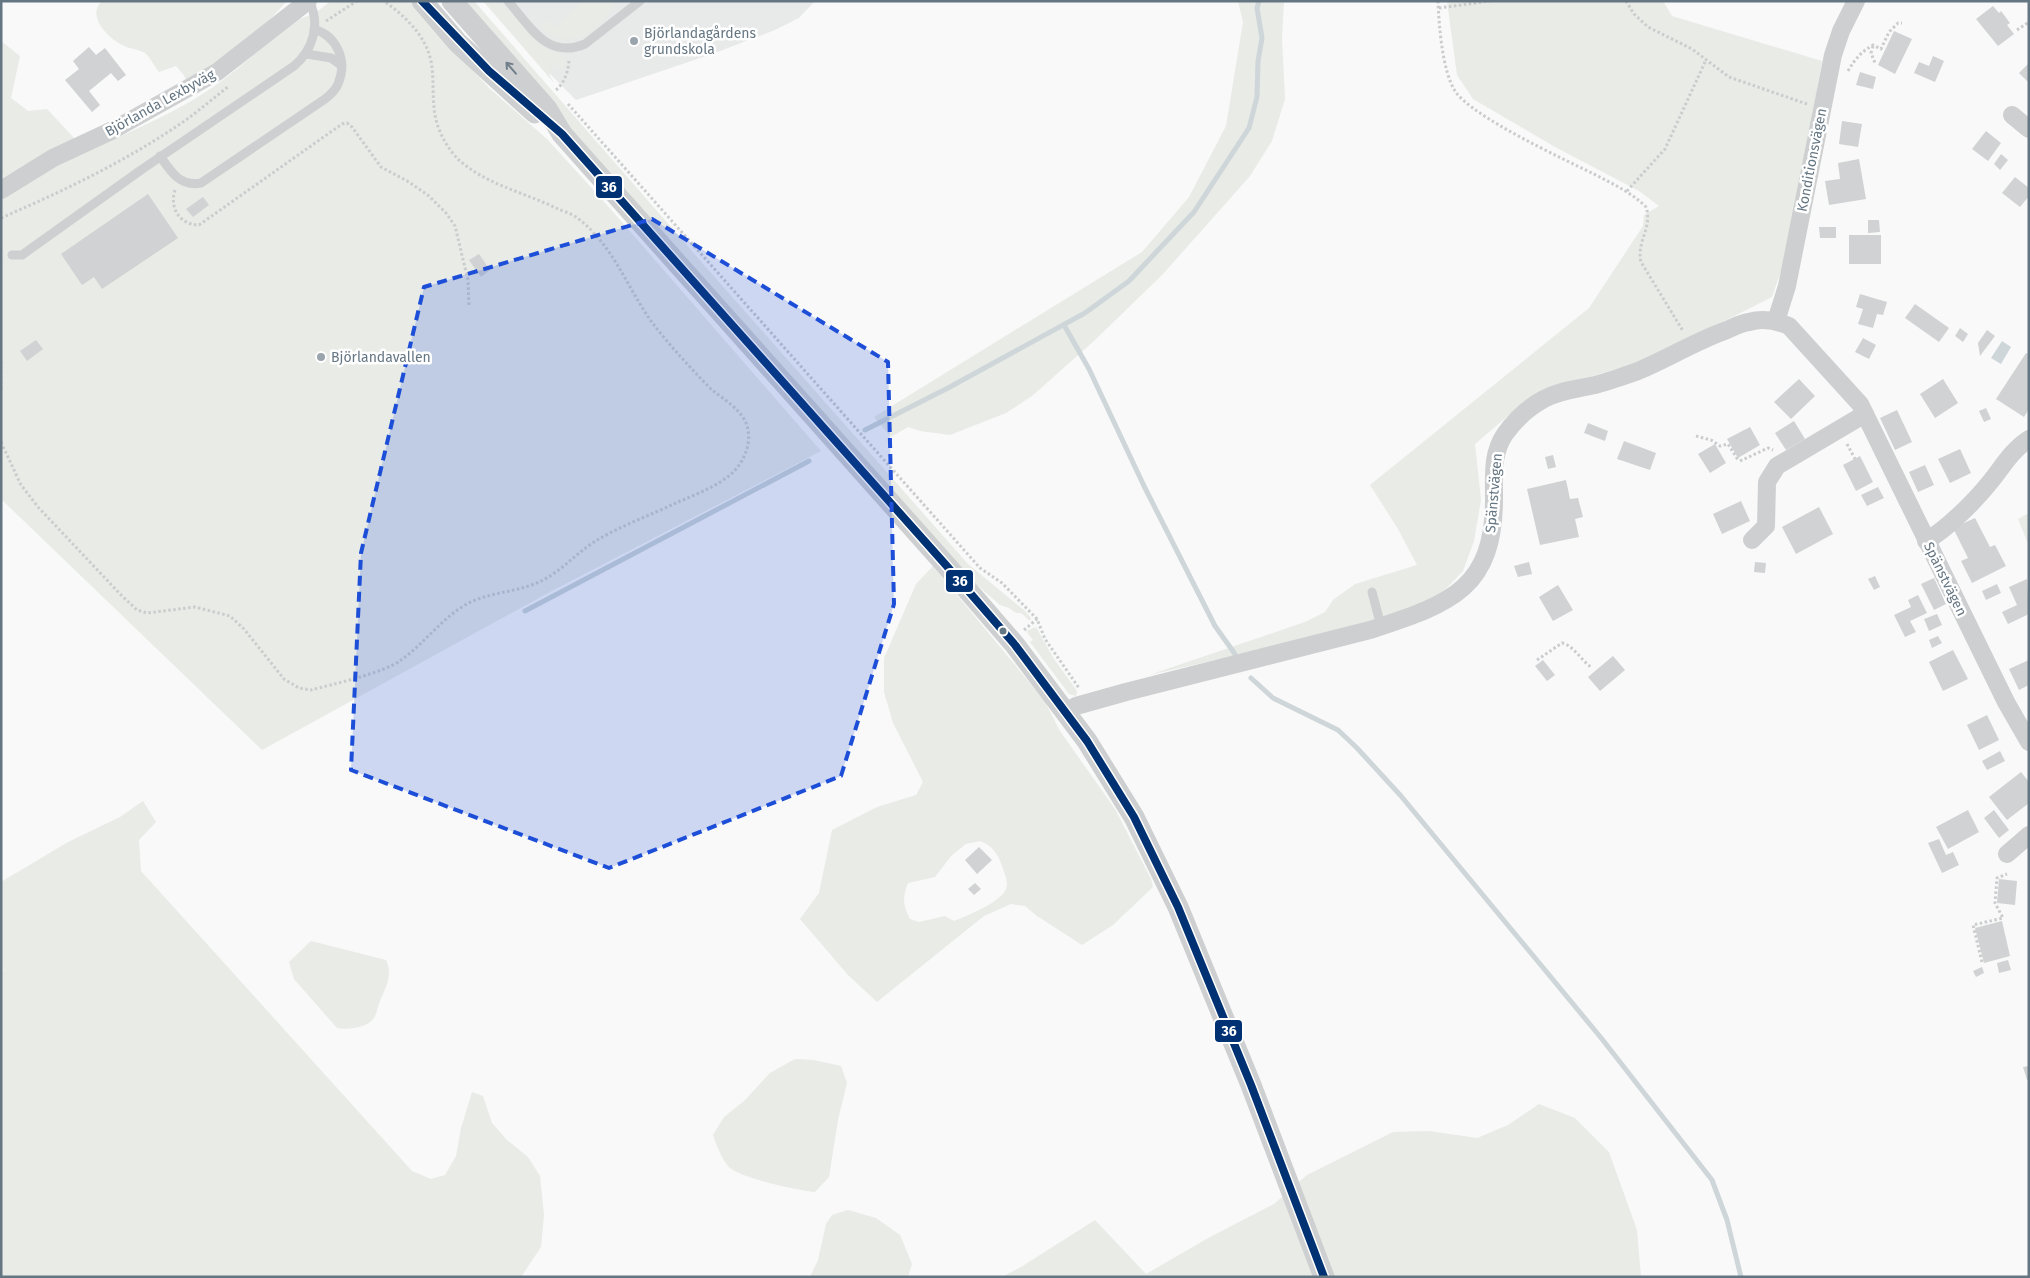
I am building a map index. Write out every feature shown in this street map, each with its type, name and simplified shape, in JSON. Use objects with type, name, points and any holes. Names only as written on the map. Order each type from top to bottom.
[{"type":"street","name":"Björlanda Lexbyväg","points":[[1,190],[54,158],[113,130],[218,72],[309,1]]},
{"type":"street","points":[[422,1],[458,43],[539,117],[562,134]]},
{"type":"street","points":[[452,1],[547,109],[562,134],[945,564],[1015,646],[1066,712],[1123,796],[1154,855],[1178,907],[1251,1086],[1324,1277]]},
{"type":"street","name":"Konditionsvägen","points":[[1776,321],[1787,286],[1833,55],[1841,31],[1856,1]]},
{"type":"street","points":[[2012,115],[2029,129]]},
{"type":"street","name":"Spänstvägen","points":[[1066,712],[1076,706],[1090,702],[1381,626],[1409,617],[1448,600],[1466,587],[1474,578],[1488,548],[1494,517],[1495,458],[1500,443],[1516,421],[1531,407],[1546,398],[1569,390],[1595,385],[1637,371],[1692,344],[1746,322],[1761,319],[1776,321],[1789,326],[1855,398],[1894,471],[1926,541],[2006,702],[2029,742]]},
{"type":"street","points":[[1752,540],[1766,526],[1767,482],[1777,466],[1865,414]]},
{"type":"street","points":[[1926,541],[1940,533],[1989,484],[2019,445],[2029,439]]},
{"type":"street","points":[[2007,854],[2029,836]]},
{"type":"lane","points":[[12,255],[22,255],[160,156],[294,66],[307,54],[314,28],[314,10],[309,1]]},
{"type":"lane","points":[[508,1],[538,36],[553,47],[568,49],[585,44],[626,5],[640,1]]},
{"type":"lane","points":[[160,156],[170,171],[181,181],[196,184],[209,180],[325,100],[339,83],[341,65],[338,49],[334,42],[324,32],[314,28]]},
{"type":"lane","points":[[307,54],[331,58],[341,65]]},
{"type":"lane","points":[[1372,592],[1381,626]]},
{"type":"path","points":[[314,28],[357,1]]},
{"type":"path","points":[[1,442],[21,485],[38,507],[121,596],[137,610],[147,612],[195,607],[230,616],[244,629],[284,680],[299,688],[311,690],[390,667],[402,659],[442,622],[467,604],[524,588],[545,579],[595,542],[701,493],[736,470],[743,460],[748,442],[748,429],[744,419],[729,402],[713,391],[696,374],[651,321],[622,271],[594,234],[575,216],[540,200],[493,183],[475,173],[448,148],[434,111],[432,72],[428,52],[418,32],[400,13],[384,1]]},
{"type":"path","points":[[1438,1],[1450,80],[1455,91],[1464,101],[1525,138],[1627,191],[1646,207],[1649,214],[1639,249],[1641,262],[1692,344]]},
{"type":"path","points":[[1438,8],[1490,1]]},
{"type":"path","points":[[1626,1],[1634,14],[1648,27],[1692,49],[1729,77],[1822,109]]},
{"type":"path","points":[[2017,30],[2029,22]]},
{"type":"path","points":[[1873,45],[1881,49],[1889,32],[1898,23],[1902,24]]},
{"type":"path","points":[[1873,45],[1871,53],[1874,63]]},
{"type":"path","points":[[1846,75],[1854,59],[1873,45]]},
{"type":"path","points":[[556,90],[561,86],[569,64],[568,49]]},
{"type":"path","points":[[1627,191],[1665,149],[1706,60]]},
{"type":"path","points":[[1,218],[46,199],[128,156],[175,128],[233,83]]},
{"type":"path","points":[[549,83],[980,568],[1002,583],[1037,619],[1045,638],[1090,702]]},
{"type":"path","points":[[181,181],[175,188],[172,203],[182,220],[190,225],[199,226],[342,124],[347,123],[352,127],[381,167],[410,182],[429,196],[446,213],[455,226],[468,280],[469,306]]},
{"type":"path","points":[[1,361],[1,389]]},
{"type":"path","points":[[1696,436],[1711,440],[1720,446],[1728,444],[1738,460]]},
{"type":"path","points":[[1023,631],[1037,619]]},
{"type":"path","points":[[1537,660],[1562,643],[1567,644],[1590,667]]},
{"type":"path","points":[[1982,962],[1973,925],[2003,918],[1995,903],[1997,878],[2007,874]]},
{"type":"highlighted area","points":[[652,219],[888,362],[894,604],[841,776],[609,868],[351,770],[361,553],[424,287]]},
{"type":"shaded area","points":[[102,1],[287,1],[264,26],[188,83],[176,66],[159,72],[145,53],[116,42],[105,32],[96,13]]},
{"type":"shaded area","name":"Björlandavallen","points":[[331,1],[410,1],[489,88],[548,140],[821,451],[548,593],[262,750],[1,499],[1,200],[72,158],[147,124],[196,98],[232,73],[288,24],[314,14]]},
{"type":"shaded area","points":[[464,1],[474,1],[968,564],[1025,611],[1031,618],[1030,621],[1021,613],[1016,613],[1000,605],[968,577],[564,123]]},
{"type":"shaded area","points":[[483,1],[500,1],[535,39],[549,50],[565,56],[564,71],[560,67],[553,67],[550,71],[550,76],[554,83]]},
{"type":"shaded area","name":"Björlandagårdens grundskola","points":[[487,1],[815,1],[799,18],[775,30],[715,53],[576,100],[554,78]]},
{"type":"shaded area","points":[[583,1],[614,1],[608,14],[598,26],[585,35],[567,39],[559,38],[542,27],[547,18],[555,27]]},
{"type":"shaded area","points":[[1238,1],[1284,1],[1282,39],[1285,99],[1272,141],[1250,176],[1163,274],[1095,340],[1032,396],[1006,413],[950,435],[920,431],[908,427],[891,437],[874,417],[1142,252],[1189,197],[1226,126],[1243,22]]},
{"type":"shaded area","points":[[1447,1],[1663,1],[1672,16],[1822,61],[1808,142],[1781,271],[1772,297],[1647,360],[1565,384],[1516,409],[1475,444],[1481,500],[1474,541],[1463,571],[1440,595],[1405,610],[1326,635],[1149,675],[1305,622],[1325,612],[1333,600],[1355,584],[1417,565],[1398,529],[1370,485],[1589,308],[1643,226],[1644,215],[1659,206],[1639,191],[1555,147],[1473,99],[1457,75]]},
{"type":"shaded area","points":[[1,41],[20,56],[11,98],[28,111],[47,109],[75,139],[1,179]]},
{"type":"shaded area","points":[[2002,341],[2011,347],[2001,364],[1991,358]]},
{"type":"shaded area","points":[[2029,513],[2029,546],[2018,519]]},
{"type":"shaded area","points":[[933,566],[1044,700],[1060,731],[1115,809],[1151,879],[1153,887],[1113,925],[1082,945],[1025,906],[1011,904],[984,916],[877,1002],[848,975],[800,919],[819,893],[832,830],[877,807],[916,795],[923,782],[893,723],[884,692],[884,658],[916,584]],"holes":[[[980,841],[988,845],[999,858],[1007,883],[1003,894],[983,908],[954,921],[945,916],[919,922],[910,919],[904,902],[908,883],[935,877],[952,855],[966,844]]]},
{"type":"shaded area","points":[[1036,627],[1054,659],[1077,691],[1076,696],[1069,694],[1030,642],[1033,640],[1026,631]]},
{"type":"shaded area","points":[[143,801],[156,822],[139,840],[141,871],[412,1171],[431,1179],[445,1175],[456,1156],[461,1128],[472,1092],[483,1096],[492,1123],[507,1140],[528,1157],[540,1176],[544,1215],[541,1247],[521,1277],[1,1277],[1,969],[6,972],[1,968],[1,882],[68,842],[120,817]]},
{"type":"shaded area","points":[[311,941],[386,960],[389,971],[388,981],[375,1015],[370,1022],[354,1028],[337,1028],[294,979],[289,962]]},
{"type":"shaded area","points":[[795,1059],[814,1060],[841,1066],[847,1083],[838,1120],[829,1177],[815,1192],[769,1183],[735,1171],[724,1160],[713,1135],[724,1117],[744,1101],[770,1073]]},
{"type":"shaded area","points":[[1539,1104],[1575,1118],[1609,1152],[1637,1230],[1641,1277],[1002,1277],[1095,1220],[1146,1274],[1210,1237],[1274,1204],[1307,1175],[1393,1132],[1429,1131],[1477,1138],[1508,1125]]},
{"type":"shaded area","points":[[848,1210],[876,1218],[900,1235],[912,1264],[908,1277],[810,1277],[818,1260],[826,1224],[832,1215]]},
{"type":"building","points":[[1993,6],[1999,13],[2001,11],[2010,23],[2007,25],[2014,34],[1998,46],[1976,19]]},
{"type":"building","points":[[1894,31],[1912,39],[1895,74],[1878,65]]},
{"type":"building","points":[[89,47],[96,55],[105,48],[126,75],[118,81],[111,73],[89,91],[100,105],[92,112],[65,80],[79,69],[73,61]]},
{"type":"building","points":[[1933,56],[1944,61],[1935,82],[1914,73],[1919,62],[1929,66]]},
{"type":"building","points":[[2029,63],[2029,83],[2019,73]]},
{"type":"building","points":[[1860,72],[1876,77],[1873,89],[1856,85]]},
{"type":"building","points":[[1842,121],[1862,124],[1858,147],[1839,144]]},
{"type":"building","points":[[1986,131],[2001,143],[1988,161],[1972,149]]},
{"type":"building","points":[[2001,154],[2008,160],[2000,170],[1994,164]]},
{"type":"building","points":[[1859,159],[1866,199],[1829,205],[1825,181],[1840,179],[1838,163]]},
{"type":"building","points":[[2015,177],[2029,188],[2029,196],[2020,207],[2002,193]]},
{"type":"building","points":[[148,194],[178,238],[102,289],[94,277],[82,285],[61,254]]},
{"type":"building","points":[[203,197],[209,205],[193,217],[186,209]]},
{"type":"building","points":[[1868,220],[1879,220],[1880,232],[1868,233]]},
{"type":"building","points":[[1819,227],[1836,227],[1836,238],[1820,238]]},
{"type":"building","points":[[1849,235],[1881,235],[1881,264],[1849,264]]},
{"type":"building","points":[[479,254],[490,270],[481,277],[469,260]]},
{"type":"building","points":[[1860,294],[1887,302],[1883,315],[1877,314],[1873,328],[1858,324],[1863,309],[1856,307]]},
{"type":"building","points":[[1915,304],[1949,328],[1939,342],[1905,318]]},
{"type":"building","points":[[1960,328],[1968,334],[1963,342],[1955,336]]},
{"type":"building","points":[[1987,330],[1995,336],[1980,356],[1978,343]]},
{"type":"building","points":[[1863,338],[1876,345],[1869,359],[1855,352]]},
{"type":"building","points":[[36,340],[43,349],[27,361],[20,351]]},
{"type":"building","points":[[2026,353],[2029,354],[2029,409],[2024,417],[1996,399]]},
{"type":"building","points":[[1799,379],[1815,396],[1791,419],[1774,402]]},
{"type":"building","points":[[1943,379],[1958,403],[1935,418],[1920,394]]},
{"type":"building","points":[[1986,408],[1991,419],[1984,422],[1979,411]]},
{"type":"building","points":[[1897,410],[1912,442],[1895,450],[1880,418]]},
{"type":"building","points":[[1794,421],[1805,439],[1786,450],[1775,433]]},
{"type":"building","points":[[1588,423],[1608,431],[1605,441],[1584,433]]},
{"type":"building","points":[[1750,427],[1760,445],[1738,458],[1727,439]]},
{"type":"building","points":[[1624,441],[1656,453],[1650,470],[1617,459]]},
{"type":"building","points":[[1715,444],[1726,463],[1710,473],[1698,454]]},
{"type":"building","points":[[1960,449],[1971,473],[1950,483],[1938,459]]},
{"type":"building","points":[[1553,455],[1556,467],[1548,469],[1545,457]]},
{"type":"building","points":[[1860,456],[1873,482],[1856,491],[1843,465]]},
{"type":"building","points":[[1925,465],[1934,485],[1918,492],[1909,472]]},
{"type":"building","points":[[1566,480],[1570,499],[1578,498],[1583,517],[1575,519],[1579,537],[1540,545],[1527,489]]},
{"type":"building","points":[[1878,487],[1884,498],[1867,506],[1861,495]]},
{"type":"building","points":[[1741,501],[1750,521],[1722,534],[1713,514]]},
{"type":"building","points":[[1819,507],[1833,534],[1796,554],[1782,527]]},
{"type":"building","points":[[1975,518],[1990,547],[1995,545],[2006,566],[1972,583],[1961,561],[1968,558],[1953,528]]},
{"type":"building","points":[[1529,562],[1532,574],[1518,577],[1514,566]]},
{"type":"building","points":[[1755,562],[1766,563],[1765,573],[1754,572]]},
{"type":"building","points":[[1875,576],[1880,587],[1874,590],[1868,579]]},
{"type":"building","points":[[1934,578],[1946,604],[1934,610],[1921,584]]},
{"type":"building","points":[[2027,579],[2029,614],[2008,624],[2002,612],[2017,605],[2009,587]]},
{"type":"building","points":[[1997,584],[2001,593],[1986,600],[1982,591]]},
{"type":"building","points":[[1558,585],[1573,610],[1553,621],[1539,597]]},
{"type":"building","points":[[1918,595],[1927,613],[1910,621],[1916,632],[1905,637],[1894,615],[1911,607],[1908,600]]},
{"type":"building","points":[[1937,614],[1942,625],[1929,631],[1924,619]]},
{"type":"building","points":[[1938,636],[1942,643],[1932,648],[1929,640]]},
{"type":"building","points":[[1953,650],[1968,679],[1943,691],[1929,662]]},
{"type":"building","points":[[1613,656],[1625,670],[1600,691],[1588,677]]},
{"type":"building","points":[[1543,660],[1555,675],[1547,681],[1535,666]]},
{"type":"building","points":[[2029,660],[2029,685],[2019,690],[2009,669]]},
{"type":"building","points":[[1987,715],[1999,740],[1979,750],[1967,725]]},
{"type":"building","points":[[2000,751],[2005,761],[1987,770],[1982,761]]},
{"type":"building","points":[[2021,772],[2029,782],[2029,803],[2007,820],[1989,797]]},
{"type":"building","points":[[1968,810],[1979,832],[1948,849],[1936,827]]},
{"type":"building","points":[[1994,810],[2009,830],[1999,838],[1984,818]]},
{"type":"building","points":[[1939,839],[1946,855],[1953,852],[1959,865],[1942,873],[1928,843]]},
{"type":"building","points":[[979,847],[992,860],[977,874],[965,860]]},
{"type":"building","points":[[1999,879],[2017,881],[2015,905],[1997,903]]},
{"type":"building","points":[[975,883],[981,889],[974,895],[968,889]]},
{"type":"building","points":[[2002,921],[2010,956],[1984,963],[1975,928]]},
{"type":"building","points":[[2008,960],[2011,970],[1999,973],[1997,963]]},
{"type":"building","points":[[1982,967],[1984,973],[1976,977],[1973,971]]},
{"type":"building","points":[[2029,1066],[2029,1080],[2027,1080],[2023,1067]]},
{"type":"waterway","points":[[865,430],[948,388],[1085,313],[1129,281],[1194,212],[1249,128],[1257,97],[1258,61],[1262,38],[1257,8],[1259,1]]},
{"type":"waterway","points":[[1064,325],[1089,369],[1144,486],[1215,626],[1235,654]]},
{"type":"waterway","points":[[525,611],[809,461]]},
{"type":"waterway","points":[[1251,678],[1273,698],[1338,730],[1357,748],[1401,796],[1602,1039],[1712,1180],[1727,1220],[1741,1277]]},
{"type":"transit line","name":"36","points":[[422,1],[489,71],[562,134],[945,564],[1015,645],[1087,741],[1134,817],[1178,907],[1251,1085],[1324,1277]]},
{"type":"place","name":"Björlandagårdens grundskola","points":[[634,41]]},
{"type":"place","name":"Björlandavallen","points":[[321,357]]}]
